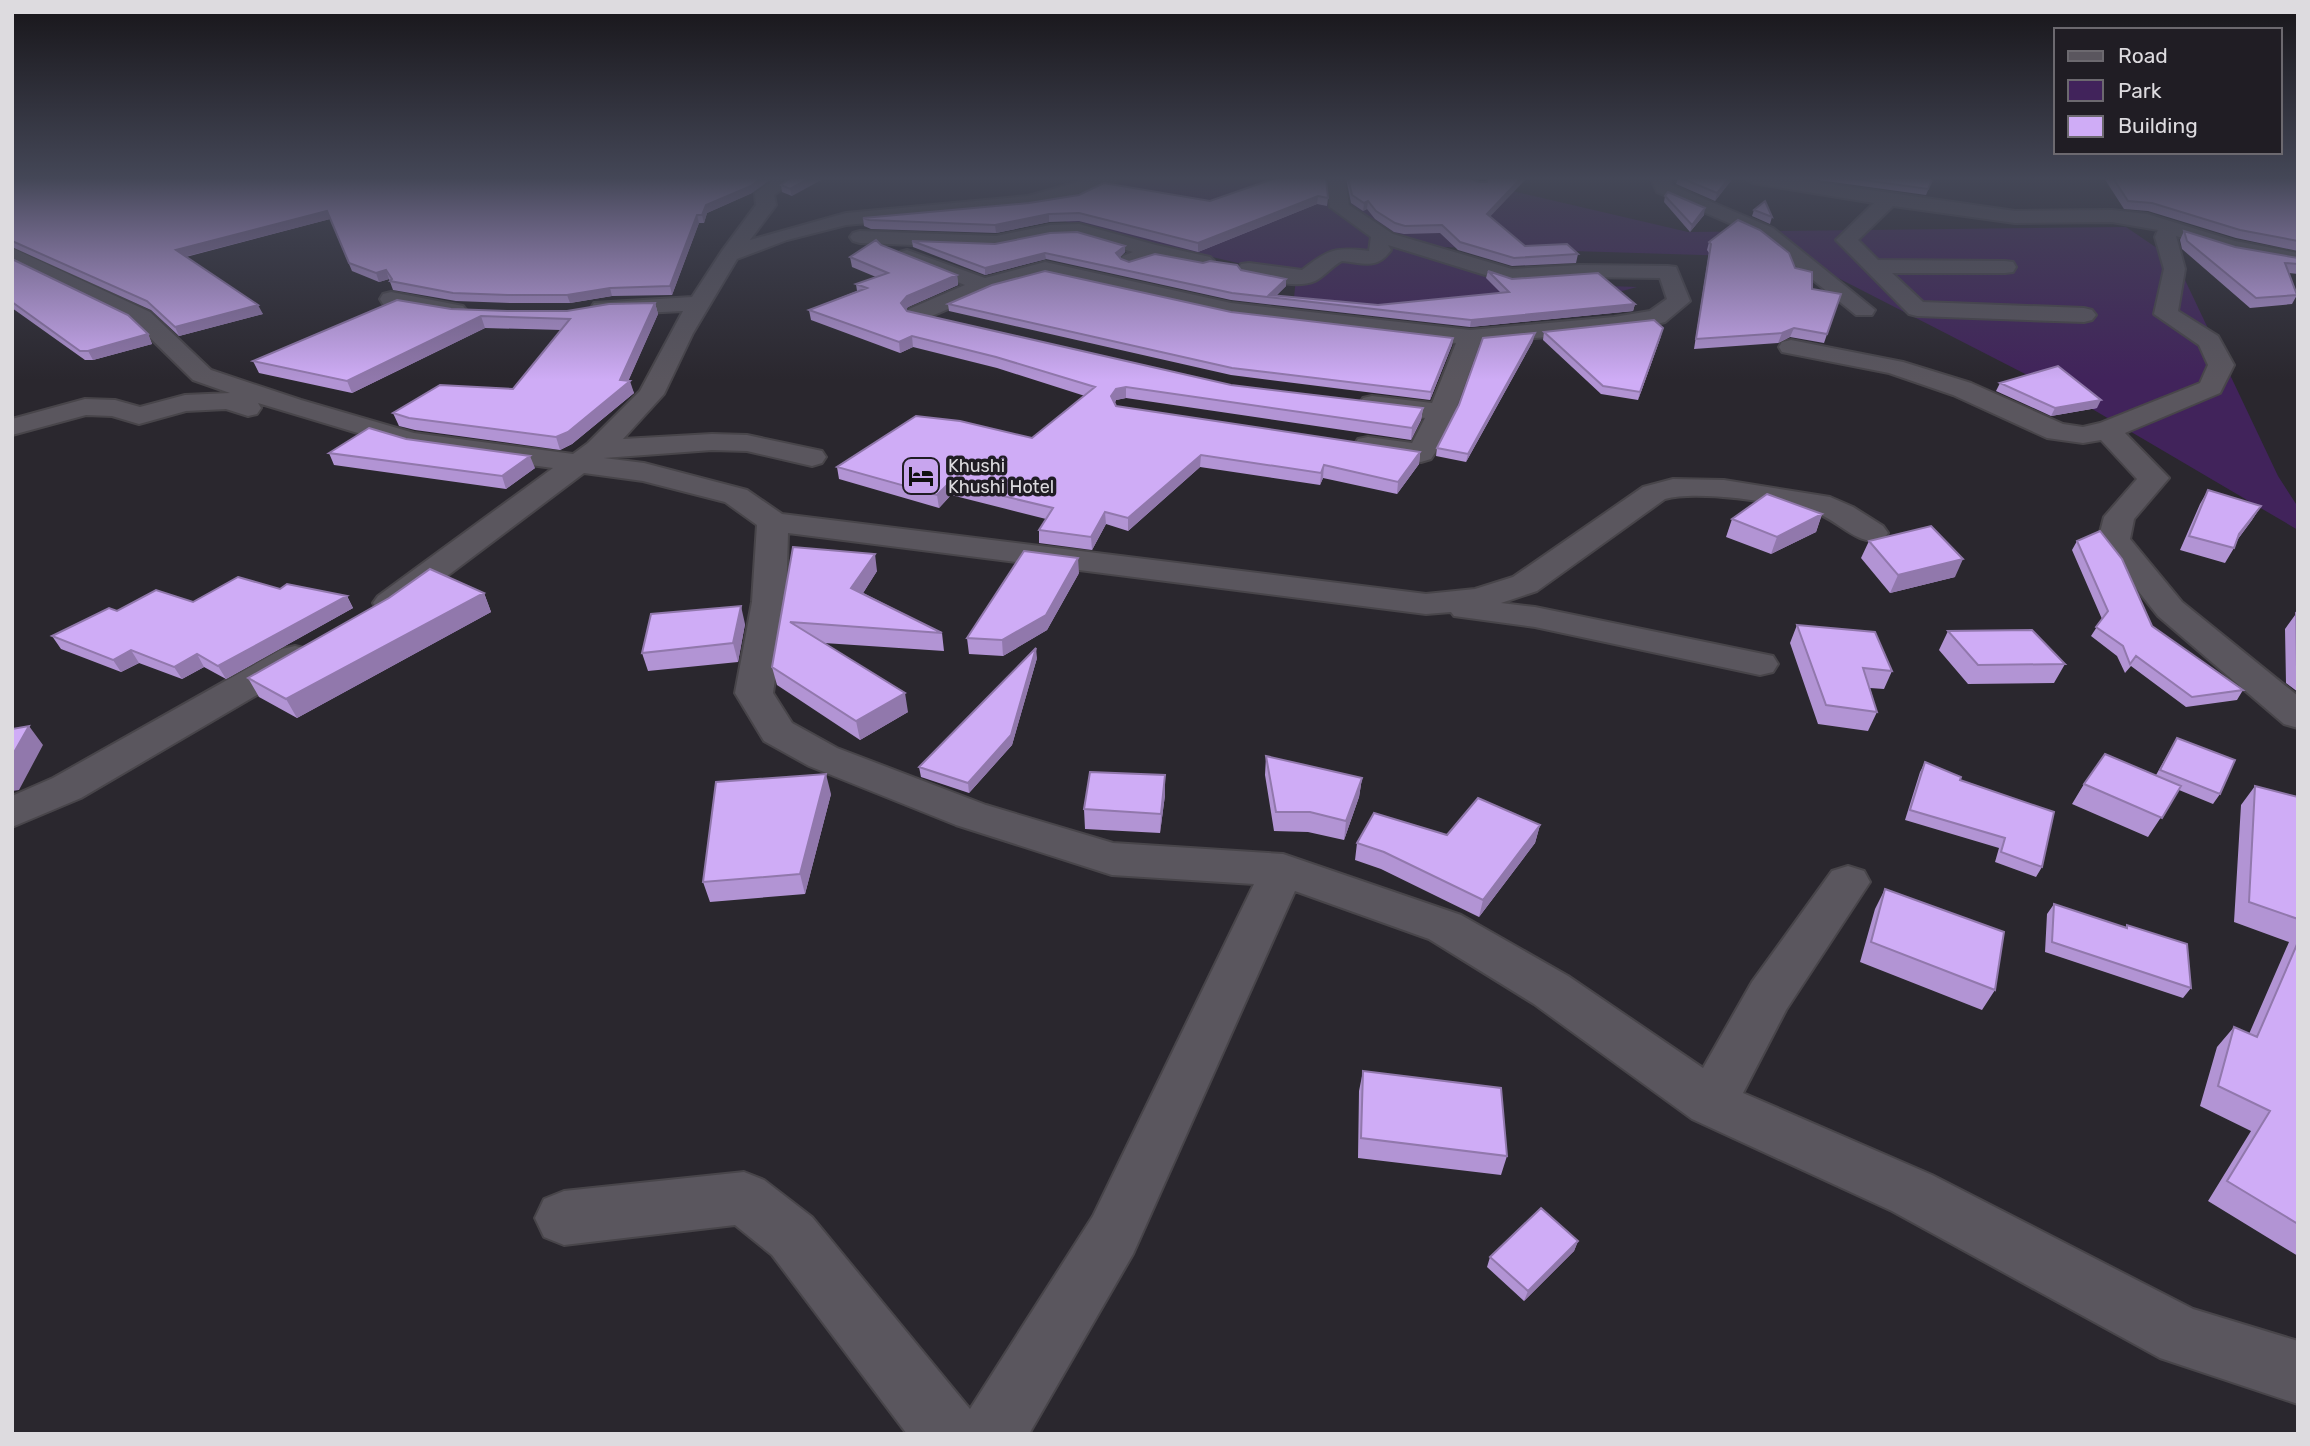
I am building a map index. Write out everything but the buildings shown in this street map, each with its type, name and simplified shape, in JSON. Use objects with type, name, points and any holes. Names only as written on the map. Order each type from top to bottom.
[{"type":"street","points":[[366,617],[388,605],[588,457],[650,394],[698,304],[736,245]]},
{"type":"street","points":[[729,255],[755,245]]},
{"type":"street","points":[[881,245],[984,285]]},
{"type":"street","points":[[922,262],[983,245]]},
{"type":"street","points":[[1134,245],[1203,261]]},
{"type":"street","points":[[1249,269],[1296,277],[1308,276],[1339,254],[1374,258],[1381,250],[1378,245]]},
{"type":"street","points":[[956,323],[917,314],[984,285],[1045,268],[1231,310],[1470,337],[1657,317],[1679,301],[1668,272],[1580,271],[1511,275],[1416,245]]},
{"type":"street","points":[[1782,245],[1861,312],[1917,309],[2084,316]]},
{"type":"street","points":[[1851,245],[1917,309]]},
{"type":"street","points":[[1791,347],[1894,367],[1962,389],[2057,432],[2083,435],[2108,430],[2211,388],[2221,365],[2209,341],[2166,314],[2168,293],[2177,272],[2176,261],[2169,245]]},
{"type":"street","points":[[2226,245],[2298,259]]},
{"type":"street","points":[[1086,277],[1153,251]]},
{"type":"street","points":[[12,254],[142,317],[202,375],[411,441],[588,457],[736,496],[773,522],[1535,617],[1760,664]]},
{"type":"street","points":[[1872,267],[2005,267]]},
{"type":"street","points":[[391,299],[456,311],[484,312]]},
{"type":"street","points":[[580,311],[612,306],[698,304]]},
{"type":"street","points":[[1340,441],[1421,453],[1442,412],[1470,337]]},
{"type":"street","points":[[12,427],[85,407],[115,408],[139,416],[185,403],[229,401],[325,432],[365,428]]},
{"type":"street","points":[[1350,401],[1442,412]]},
{"type":"street","points":[[2108,430],[2154,478],[2119,517],[2114,540],[2170,609],[2298,716]]},
{"type":"street","points":[[588,457],[724,442],[747,443],[812,457]]},
{"type":"street","points":[[1426,604],[1479,599],[1525,584],[1654,493],[1674,488],[1724,489],[1819,503],[1842,513],[1872,533]]},
{"type":"street","points":[[773,522],[769,602],[754,693],[778,733],[823,757],[971,815],[1112,859],[1283,870],[1445,927],[1551,990],[1711,1102],[1912,1193],[2182,1336],[2298,1373]]},
{"type":"street","points":[[12,813],[67,788],[322,642]]},
{"type":"street","points":[[992,1434],[1113,1235],[1283,870]]},
{"type":"street","points":[[1711,1102],[1769,996],[1848,883]]},
{"type":"street","points":[[564,1218],[744,1198],[792,1236],[948,1434]]},
{"type":"green space","points":[[1164,245],[2153,245],[2176,261],[2278,476],[2298,507],[2298,530],[2082,403],[1799,258],[1443,247],[1528,283],[1637,287],[1519,319],[1294,298],[1296,277]]},
{"type":"place","name":"Khushi Khushi Hotel","points":[[921,476]]}]
